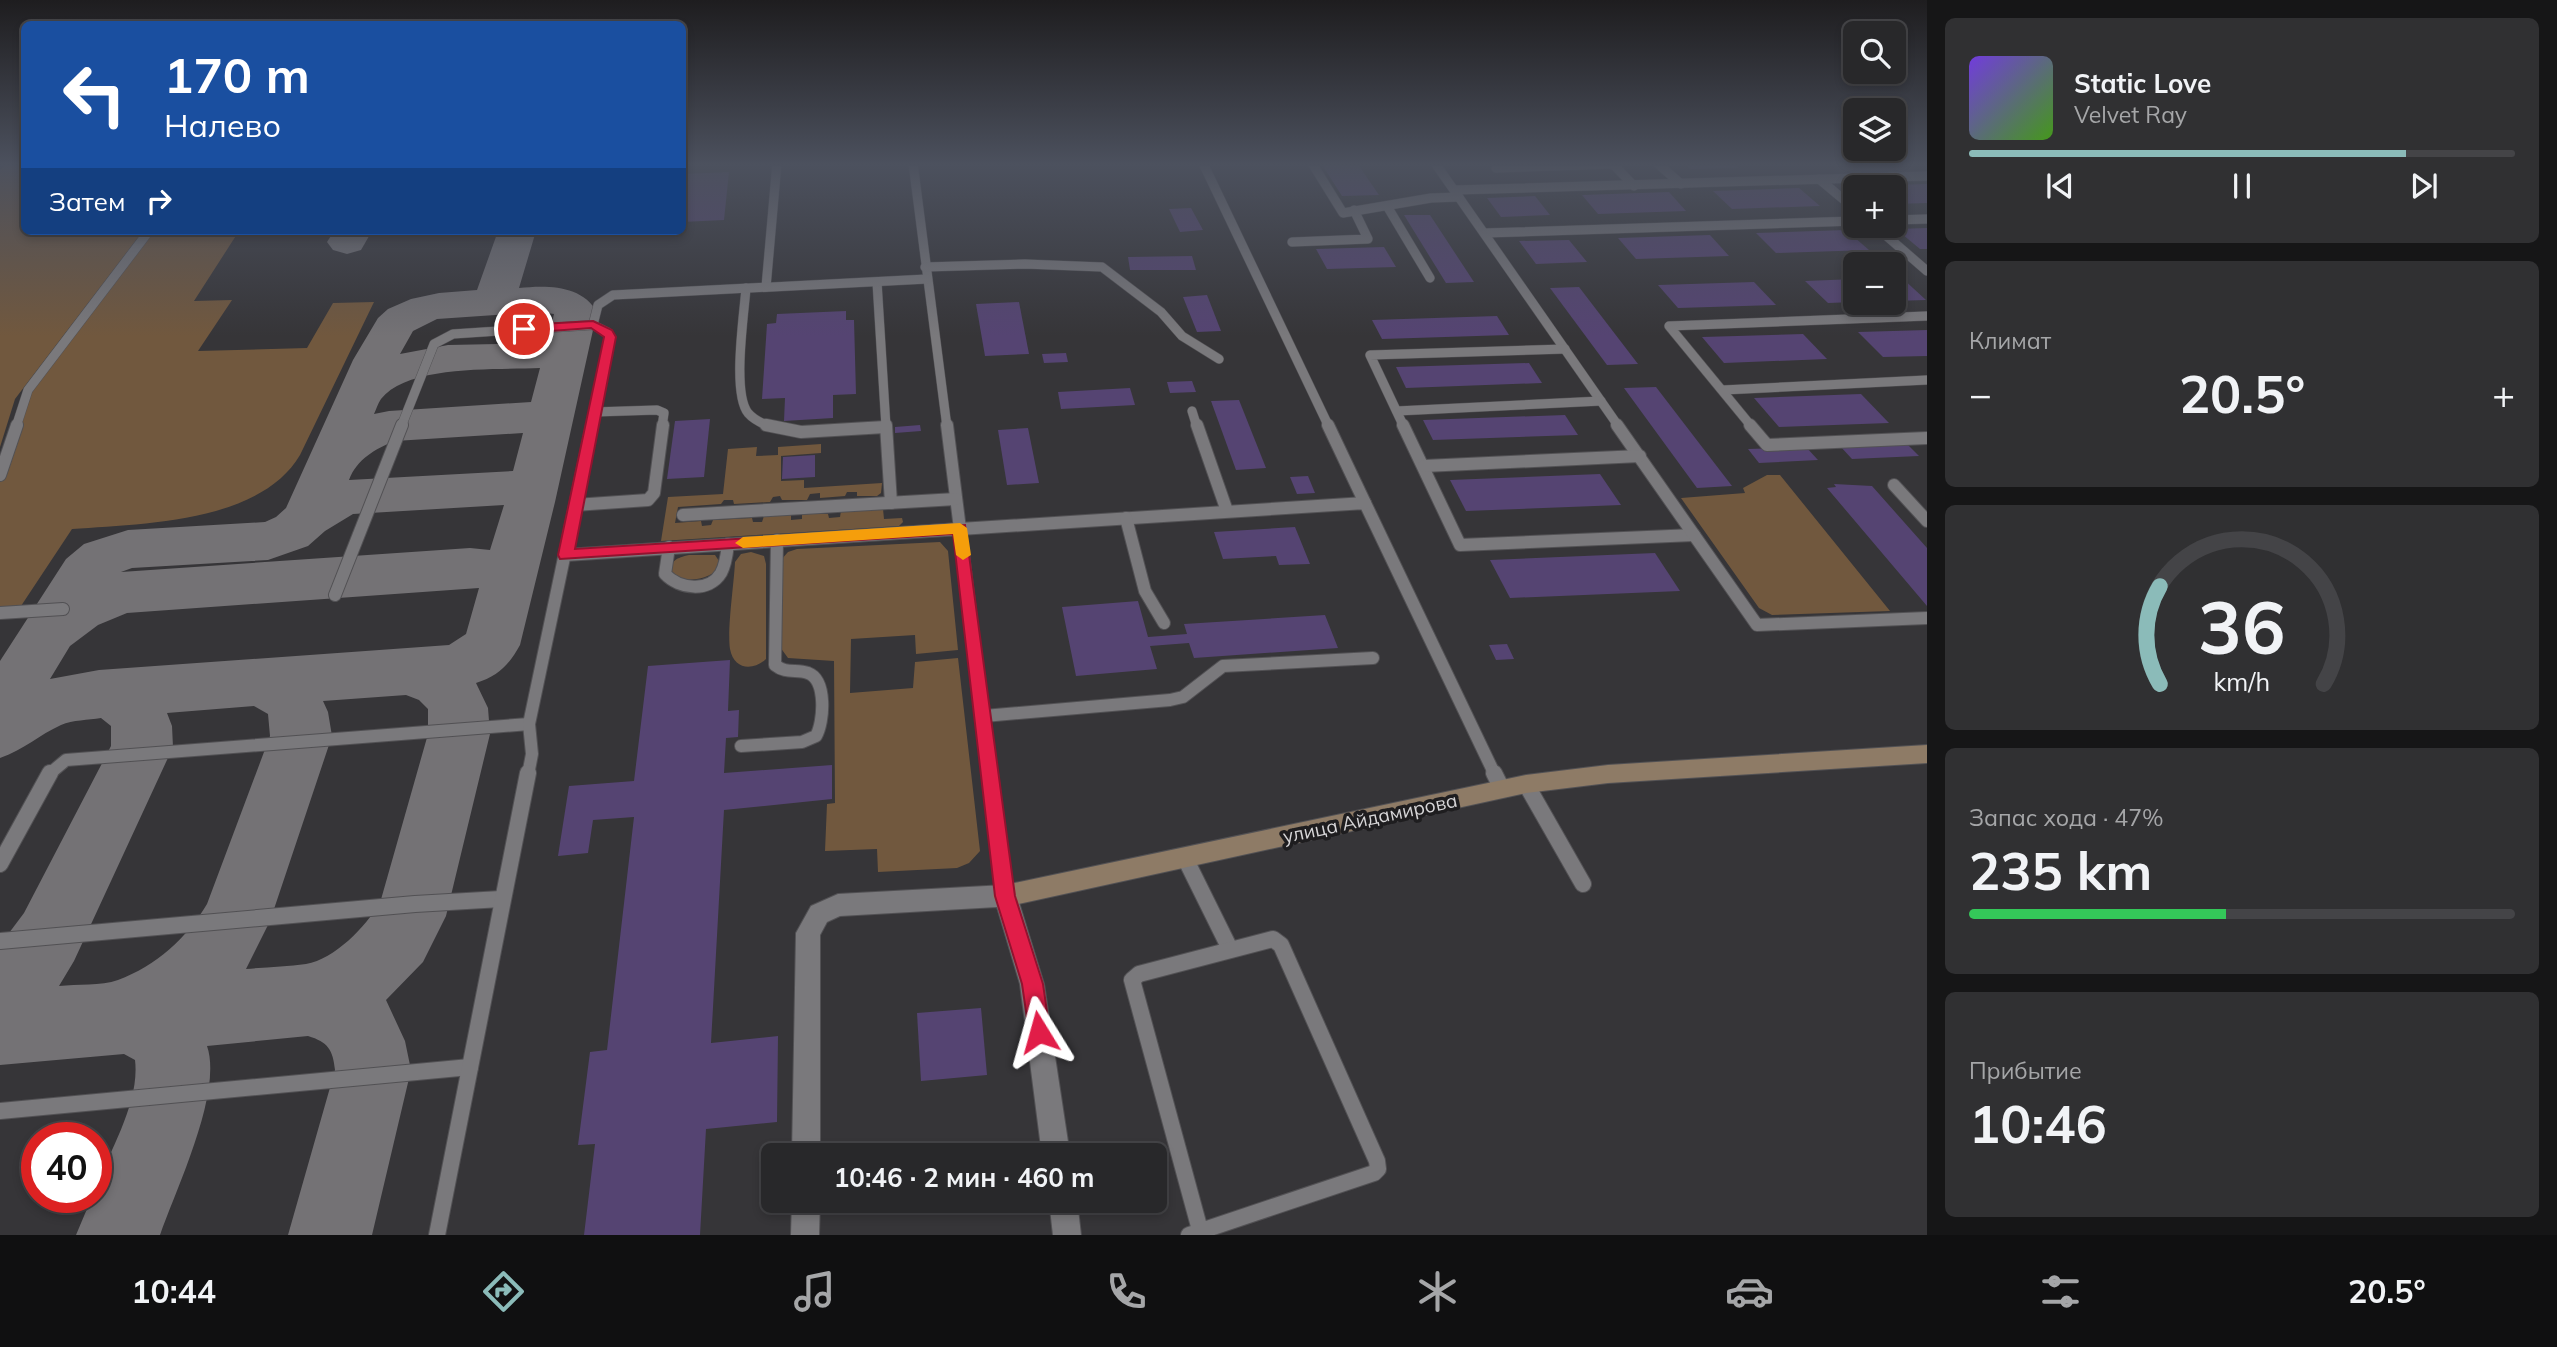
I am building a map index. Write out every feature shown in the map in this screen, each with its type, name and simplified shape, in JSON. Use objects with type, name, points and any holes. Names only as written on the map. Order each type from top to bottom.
[{"type":"main road","name":"улица Айдамирова","points":[[1005,896],[1526,784],[1608,774],[1927,754]]},
{"type":"street","name":"улица Айдамирова","points":[[806,1143],[808,933],[819,914],[838,905],[1005,896]]},
{"type":"street","points":[[1005,896],[1032,984],[1054,1143]]},
{"type":"street","points":[[805,1235],[806,1213]]},
{"type":"street","points":[[1064,1213],[1067,1235]]},
{"type":"lane","points":[[766,287],[771,221]]},
{"type":"lane","points":[[920,221],[1005,896]]},
{"type":"lane","points":[[1230,221],[1502,789]]},
{"type":"lane","points":[[1292,242],[1368,239],[1359,221]]},
{"type":"lane","points":[[1396,221],[1430,278]]},
{"type":"lane","points":[[1476,221],[1757,625],[1927,618]]},
{"type":"lane","points":[[1485,233],[1843,221]]},
{"type":"lane","points":[[0,475],[28,390],[146,235]]},
{"type":"lane","points":[[1889,238],[1927,271]]},
{"type":"lane","points":[[593,325],[598,305],[613,295],[877,282],[926,273],[1025,264],[1102,267],[1161,312],[1182,336],[1219,359]]},
{"type":"lane","points":[[877,282],[891,503]]},
{"type":"lane","points":[[746,288],[740,395],[745,411],[780,432],[885,427]]},
{"type":"lane","points":[[1927,316],[1669,326],[1767,445],[1927,438]]},
{"type":"lane","points":[[335,595],[435,344],[446,335],[460,333],[593,325],[607,332],[610,337],[529,724],[531,754],[500,899],[437,1235]]},
{"type":"lane","points":[[1565,349],[1370,355],[1460,545],[1694,535]]},
{"type":"lane","points":[[1723,390],[1927,380]]},
{"type":"lane","points":[[1397,411],[1601,401]]},
{"type":"lane","points":[[1192,411],[1227,511]]},
{"type":"lane","points":[[575,505],[640,502],[648,500],[653,493],[664,412],[594,412]]},
{"type":"lane","points":[[1424,466],[1640,456]]},
{"type":"lane","points":[[1894,485],[1927,521]]},
{"type":"lane","points":[[683,515],[956,499]]},
{"type":"lane","points":[[566,555],[1365,503]]},
{"type":"lane","points":[[1126,518],[1145,591],[1164,623]]},
{"type":"lane","points":[[741,746],[802,742],[818,733],[821,722],[819,681],[808,672],[781,670],[775,665],[777,540]]},
{"type":"lane","points":[[669,547],[667,578],[676,585],[694,585],[712,582],[721,574],[728,544]]},
{"type":"lane","points":[[0,613],[63,609]]},
{"type":"lane","points":[[984,716],[1170,700],[1183,697],[1223,666],[1373,658]]},
{"type":"lane","points":[[0,864],[53,768],[72,758],[529,724]]},
{"type":"lane","points":[[1526,784],[1583,884]]},
{"type":"lane","points":[[1185,858],[1230,949]]},
{"type":"lane","points":[[0,942],[415,904],[500,899]]},
{"type":"lane","points":[[1273,939],[1281,945],[1377,1161],[1378,1169],[1374,1173],[1195,1233],[1132,980],[1139,974],[1273,939]]},
{"type":"lane","points":[[0,1111],[470,1067]]},
{"type":"shaded area","points":[[0,221],[21,221],[21,235],[140,235],[15,399],[0,447]]},
{"type":"shaded area","points":[[148,235],[236,235],[194,301],[232,300],[198,351],[307,348],[333,303],[374,302],[300,455],[282,477],[257,495],[197,516],[131,525],[72,529],[21,606],[0,607],[0,477],[30,392]]},
{"type":"shaded area","points":[[821,444],[821,453],[781,456],[781,481],[804,480],[804,488],[882,483],[881,493],[877,496],[857,496],[857,492],[847,492],[845,496],[820,498],[820,493],[810,494],[807,500],[782,500],[780,496],[773,497],[770,502],[734,504],[733,500],[724,500],[721,504],[678,507],[675,523],[701,521],[702,526],[711,525],[713,520],[752,518],[753,522],[762,522],[764,516],[791,515],[791,520],[802,519],[802,514],[828,514],[829,518],[840,517],[841,511],[883,509],[884,519],[902,518],[903,522],[899,526],[661,541],[668,497],[723,494],[728,449],[757,447],[756,456],[778,455],[778,447]]},
{"type":"shaded area","points":[[1767,475],[1780,475],[1890,611],[1772,615],[1759,608],[1681,498],[1745,493],[1743,488]]},
{"type":"shaded area","points":[[940,542],[948,551],[958,650],[916,654],[915,635],[851,639],[850,693],[913,688],[915,662],[958,658],[980,851],[969,863],[957,868],[878,872],[877,849],[825,851],[827,804],[835,803],[834,661],[788,658],[780,647],[781,560],[788,552],[797,549]]},
{"type":"shaded area","points":[[751,552],[764,556],[766,564],[766,659],[750,667],[740,665],[732,656],[729,630],[735,562],[741,554]]},
{"type":"shaded area","points":[[689,555],[715,555],[721,564],[711,574],[697,579],[681,579],[668,573],[675,560]]},
{"type":"building","points":[[1175,221],[1198,221],[1203,230],[1180,232]]},
{"type":"building","points":[[1407,221],[1434,221],[1474,282],[1446,283]]},
{"type":"building","points":[[1927,228],[1927,249],[1920,249],[1906,237],[1906,229]]},
{"type":"building","points":[[1843,230],[1843,238],[1855,238],[1869,250],[1776,253],[1756,233]]},
{"type":"building","points":[[1710,235],[1729,256],[1636,259],[1618,238]]},
{"type":"building","points":[[1569,240],[1587,262],[1536,264],[1519,241]]},
{"type":"building","points":[[1384,247],[1396,267],[1327,269],[1316,249]]},
{"type":"building","points":[[1192,256],[1196,270],[1130,270],[1128,257]]},
{"type":"building","points":[[1843,279],[1843,302],[1828,303],[1805,281]]},
{"type":"building","points":[[1754,282],[1776,305],[1678,308],[1658,285]]},
{"type":"building","points":[[1906,282],[1926,300],[1906,301]]},
{"type":"building","points":[[1579,287],[1638,364],[1607,365],[1550,288]]},
{"type":"building","points":[[1207,295],[1221,331],[1197,332],[1183,297]]},
{"type":"building","points":[[1019,302],[1029,354],[985,356],[976,304]]},
{"type":"building","points":[[846,311],[846,320],[854,320],[856,394],[833,395],[833,418],[784,421],[785,398],[762,399],[767,324],[776,323],[777,314]]},
{"type":"building","points":[[1497,316],[1509,335],[1382,339],[1372,320]]},
{"type":"building","points":[[1927,330],[1927,356],[1883,357],[1858,332]]},
{"type":"building","points":[[1803,334],[1827,359],[1724,363],[1702,337]]},
{"type":"building","points":[[1066,353],[1068,362],[1044,363],[1042,354]]},
{"type":"building","points":[[1529,363],[1542,383],[1406,388],[1396,367]]},
{"type":"building","points":[[1192,381],[1196,392],[1170,393],[1167,382]]},
{"type":"building","points":[[1656,387],[1732,486],[1697,488],[1624,388]]},
{"type":"building","points":[[1130,388],[1135,405],[1061,409],[1058,392]]},
{"type":"building","points":[[1861,394],[1889,423],[1779,427],[1754,398]]},
{"type":"building","points":[[1239,400],[1266,468],[1236,470],[1211,401]]},
{"type":"building","points":[[1565,415],[1578,435],[1433,440],[1423,420]]},
{"type":"building","points":[[710,419],[704,477],[667,479],[675,421]]},
{"type":"building","points":[[920,425],[921,431],[895,433],[895,427]]},
{"type":"building","points":[[1028,428],[1039,483],[1007,485],[998,430]]},
{"type":"building","points":[[1906,443],[1919,456],[1852,459],[1840,446]]},
{"type":"building","points":[[1806,447],[1818,460],[1759,463],[1748,449]]},
{"type":"building","points":[[815,455],[815,477],[782,479],[783,457]]},
{"type":"building","points":[[1600,474],[1621,505],[1466,511],[1450,480]]},
{"type":"building","points":[[1308,476],[1315,493],[1297,494],[1290,477]]},
{"type":"building","points":[[1834,484],[1872,486],[1927,548],[1927,606],[1827,488],[1836,487]]},
{"type":"building","points":[[1295,527],[1310,564],[1279,565],[1276,556],[1223,559],[1214,532]]},
{"type":"building","points":[[1655,553],[1680,591],[1510,598],[1490,560]]},
{"type":"building","points":[[1138,601],[1148,637],[1187,634],[1184,624],[1325,615],[1338,648],[1194,658],[1189,643],[1150,646],[1157,669],[1076,676],[1062,607]]},
{"type":"building","points":[[1507,644],[1514,659],[1496,660],[1489,645]]},
{"type":"building","points":[[730,660],[728,711],[739,710],[738,737],[726,738],[724,773],[832,765],[832,799],[724,810],[711,1043],[778,1036],[777,1122],[706,1129],[700,1235],[584,1235],[595,1144],[578,1145],[590,1052],[607,1050],[634,817],[593,820],[588,853],[558,856],[569,786],[634,781],[648,666]]},
{"type":"building","points":[[981,1008],[987,1075],[921,1081],[917,1013]]},
{"type":"taxiway","points":[[347,242],[351,235]]},
{"type":"taxiway","points":[[494,302],[516,235]]},
{"type":"taxiway","points":[[307,518],[375,360],[389,332],[403,318],[426,308],[464,303],[540,299],[567,303],[576,312],[563,366]]},
{"type":"taxiway","points":[[364,389],[403,367],[448,358],[540,355],[556,359],[563,366]]},
{"type":"taxiway","points":[[547,430],[563,366]]},
{"type":"taxiway","points":[[334,458],[359,437],[389,426],[529,417],[538,420],[547,430]]},
{"type":"taxiway","points":[[530,502],[547,430]]},
{"type":"taxiway","points":[[307,518],[331,503],[350,497],[506,487],[518,489],[530,502]]},
{"type":"taxiway","points":[[507,585],[530,502]]},
{"type":"taxiway","points":[[0,712],[85,573],[103,558],[128,549],[268,541],[289,532],[307,518]]},
{"type":"taxiway","points":[[55,629],[78,610],[121,593],[470,568],[494,570],[502,576],[507,585]]},
{"type":"taxiway","points":[[406,671],[449,668],[479,657],[491,645],[507,585]]},
{"type":"taxiway","points":[[254,683],[406,671]]},
{"type":"taxiway","points":[[308,1000],[348,983],[367,970],[398,938],[411,916],[459,734],[460,720],[458,708],[448,690],[429,678],[406,671]]},
{"type":"taxiway","points":[[101,694],[254,683]]},
{"type":"taxiway","points":[[137,1009],[180,987],[218,951],[235,921],[301,736],[298,712],[289,697],[274,688],[254,683]]},
{"type":"taxiway","points":[[0,732],[43,706],[79,696],[101,694]]},
{"type":"taxiway","points":[[0,994],[31,965],[49,937],[142,747],[142,726],[134,710],[120,699],[101,694]]},
{"type":"taxiway","points":[[124,1017],[308,1000]]},
{"type":"taxiway","points":[[308,1000],[336,1008],[356,1021],[368,1041],[373,1070],[330,1235]]},
{"type":"taxiway","points":[[0,1028],[124,1017]]},
{"type":"taxiway","points":[[118,1235],[166,1108],[174,1068],[171,1050],[163,1035],[146,1023],[124,1017]]},
{"type":"slow traffic","points":[[743,543],[960,528],[963,555]]},
{"type":"route","points":[[524,329],[593,325],[607,332],[610,337],[566,555],[960,528],[1005,896],[1032,984],[1039,1032]]}]
